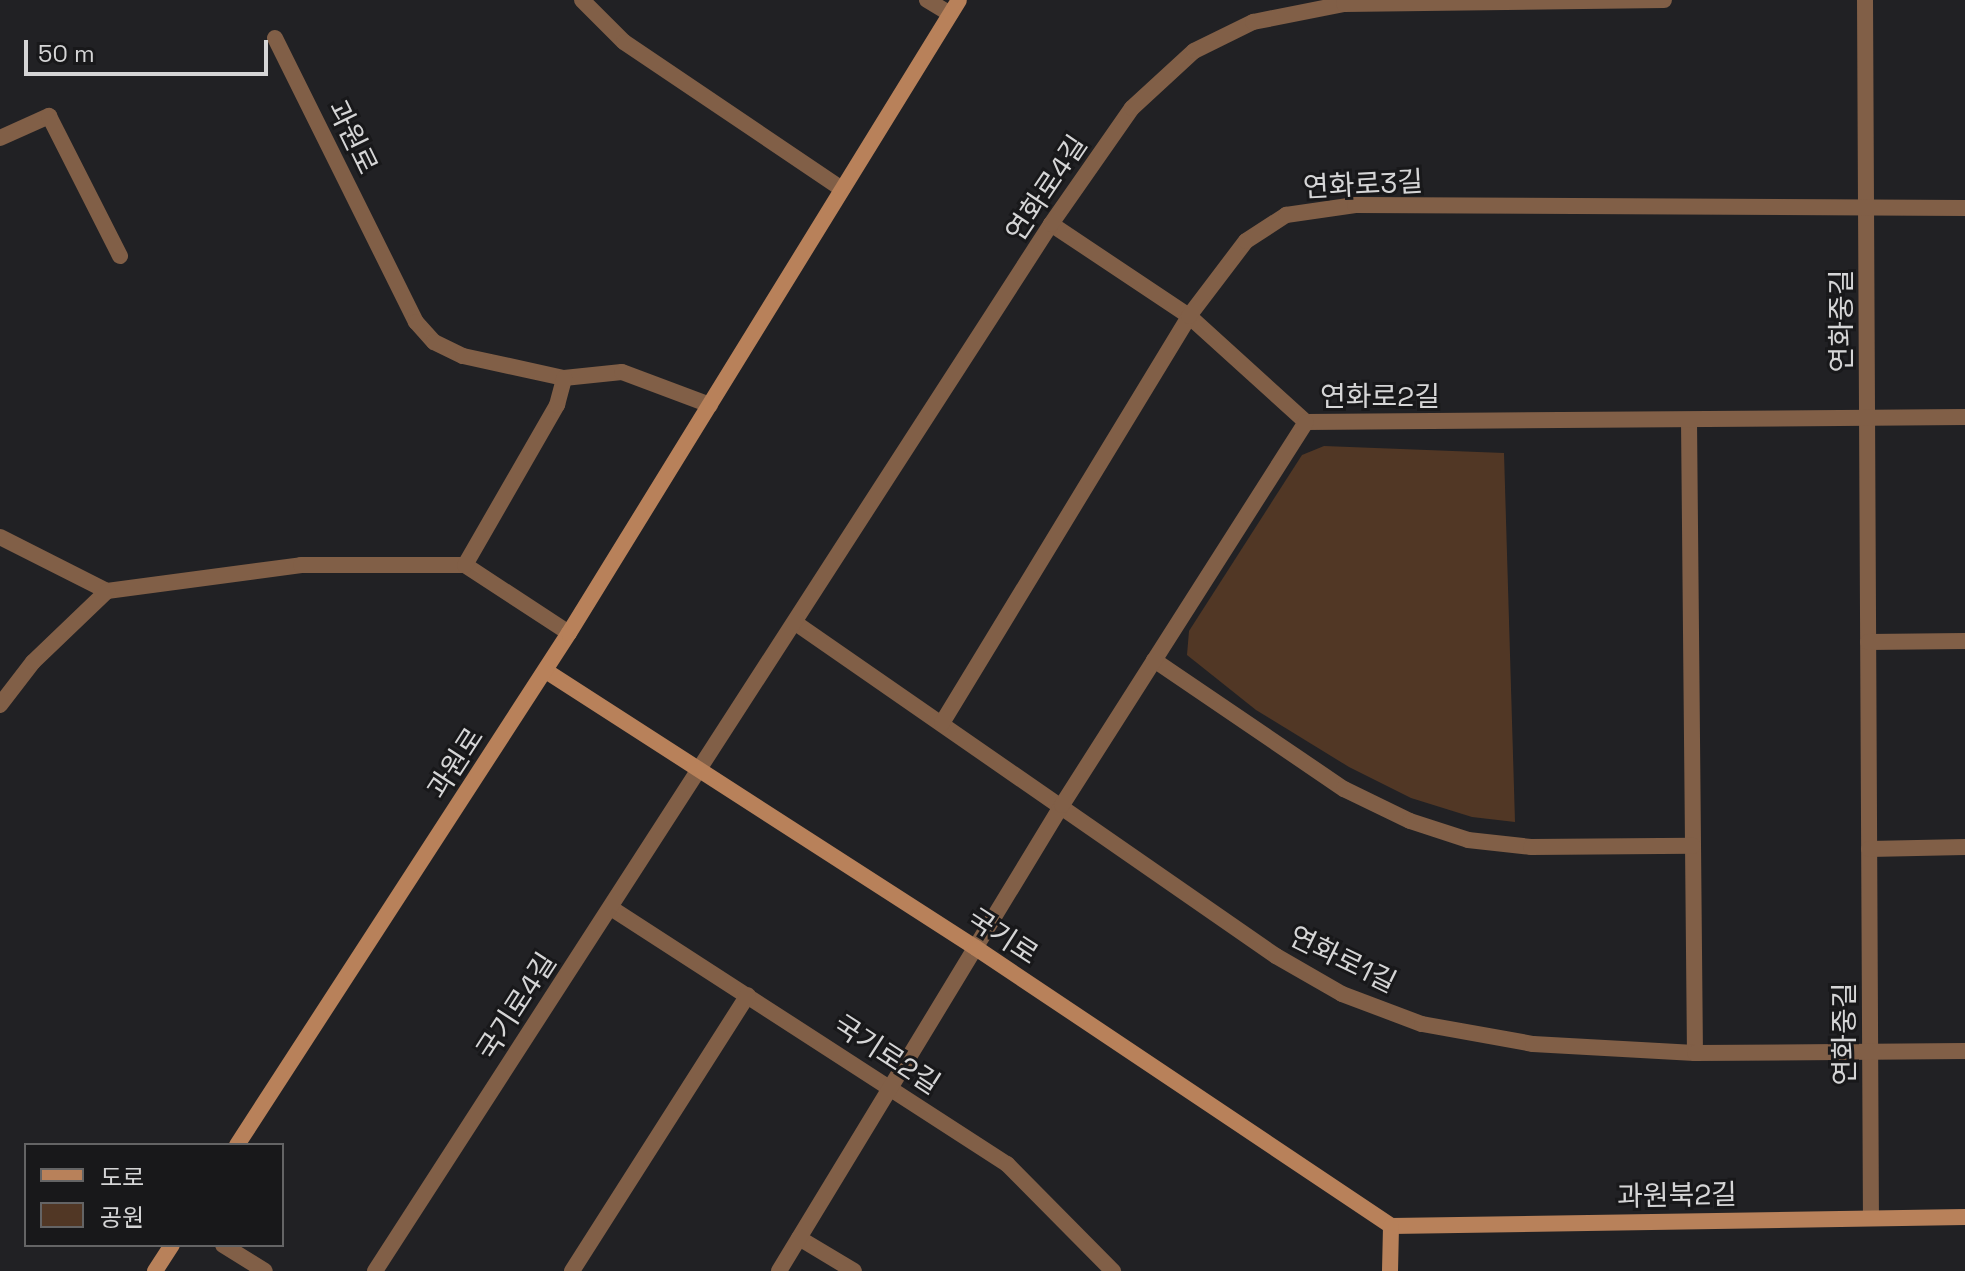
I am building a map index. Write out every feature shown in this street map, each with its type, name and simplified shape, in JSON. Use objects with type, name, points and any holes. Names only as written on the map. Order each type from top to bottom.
[{"type":"main road","name":"과원로","points":[[238,1143],[546,671],[954,7]]},
{"type":"main road","name":"국기로","points":[[546,671],[976,948],[1391,1226]]},
{"type":"main road","name":"과원북2길","points":[[1391,1226],[1965,1217]]},
{"type":"main road","points":[[1390,1271],[1391,1226]]},
{"type":"main road","points":[[155,1271],[171,1247]]},
{"type":"street","points":[[582,0],[624,42],[842,189]]},
{"type":"street","points":[[927,0],[954,7]]},
{"type":"street","name":"연화로4길","points":[[700,770],[797,624],[1051,224],[1132,108],[1194,51],[1253,22],[1344,4],[1664,0]]},
{"type":"street","name":"연화중길","points":[[1865,0],[1871,1218]]},
{"type":"street","name":"과원로","points":[[275,38],[416,322],[434,342],[463,356],[564,378],[622,372],[710,405]]},
{"type":"street","points":[[0,138],[49,116],[120,256]]},
{"type":"street","name":"연화로3길","points":[[942,723],[1189,316],[1246,241],[1286,215],[1355,205],[1866,210],[1965,208]]},
{"type":"street","points":[[1051,224],[1189,316],[1306,422]]},
{"type":"street","points":[[465,565],[557,405],[564,378]]},
{"type":"street","name":"연화로2길","points":[[779,1271],[1062,805],[1306,422],[1965,417]]},
{"type":"street","points":[[1689,420],[1695,1053]]},
{"type":"street","points":[[0,537],[107,591],[301,565],[465,565],[569,633]]},
{"type":"street","points":[[0,705],[33,662],[107,591]]},
{"type":"street","name":"연화로1길","points":[[797,624],[1276,956],[1342,994],[1422,1024],[1533,1044],[1695,1053],[1965,1051]]},
{"type":"street","points":[[1868,642],[1965,641]]},
{"type":"street","points":[[1154,660],[1344,789],[1410,821],[1468,840],[1531,847],[1693,846]]},
{"type":"street","name":"국기로4길","points":[[375,1271],[700,770]]},
{"type":"street","points":[[1869,849],[1965,847]]},
{"type":"street","name":"국기로2길","points":[[611,908],[1007,1164],[1113,1271]]},
{"type":"street","points":[[572,1271],[748,995]]},
{"type":"street","points":[[799,1238],[854,1271]]},
{"type":"street","points":[[226,1247],[265,1271]]},
{"type":"green space","points":[[1324,446],[1504,453],[1515,822],[1472,817],[1411,798],[1349,767],[1256,710],[1187,655],[1189,631],[1302,455]]}]
